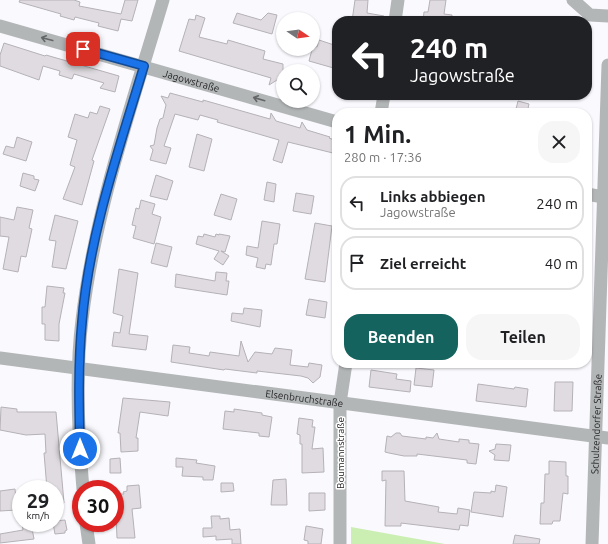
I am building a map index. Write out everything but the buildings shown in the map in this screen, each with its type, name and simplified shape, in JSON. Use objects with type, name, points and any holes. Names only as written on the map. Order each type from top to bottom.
[{"type":"street","points":[[82,480],[80,449],[80,368],[82,321],[99,221],[164,0]]},
{"type":"street","points":[[396,16],[398,0]]},
{"type":"street","points":[[573,0],[590,15],[608,16]]},
{"type":"street","name":"Jagowstraße","points":[[0,26],[332,121]]},
{"type":"street","name":"Schulzendorfer Straße","points":[[592,544],[602,437],[604,197],[608,65]]},
{"type":"street","points":[[592,195],[604,197]]},
{"type":"street","name":"Elsenbruchstraße","points":[[0,358],[602,437]]},
{"type":"street","name":"Boumannstraße","points":[[340,544],[340,403],[345,368]]},
{"type":"street","points":[[87,532],[89,544]]},
{"type":"green space","points":[[351,527],[445,544],[351,544]]},
{"type":"route","points":[[80,449],[79,400],[82,321],[88,274],[99,221],[144,66],[83,49]]}]
